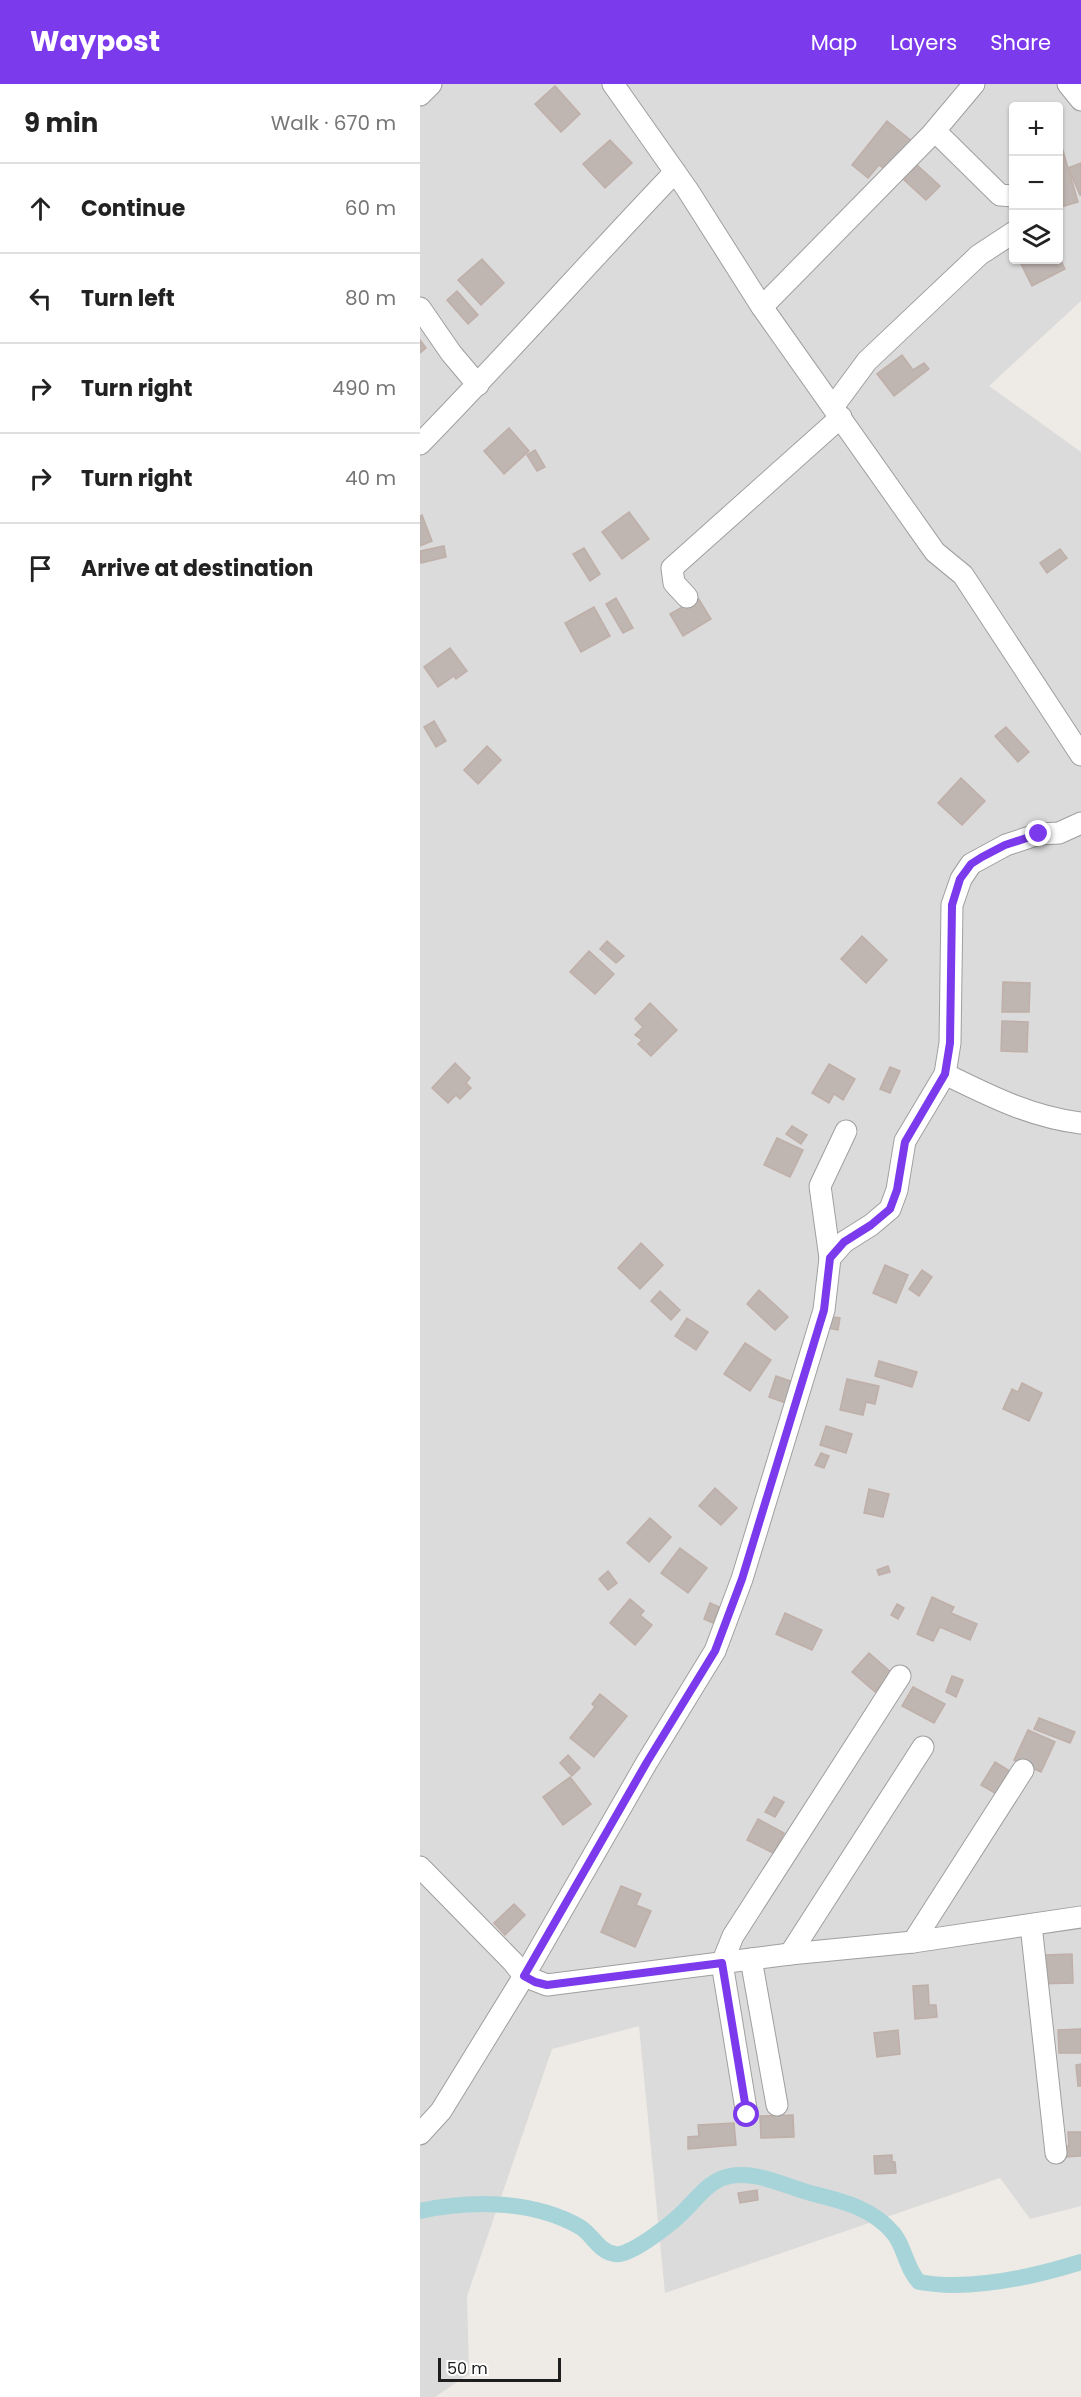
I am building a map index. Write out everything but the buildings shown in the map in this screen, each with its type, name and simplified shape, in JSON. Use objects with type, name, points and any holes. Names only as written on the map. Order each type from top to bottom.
[{"type":"street","points":[[420,95],[431,84]]},
{"type":"street","points":[[762,307],[935,131],[974,84]]},
{"type":"street","points":[[1068,84],[1081,100]]},
{"type":"street","points":[[618,86],[762,307],[935,552],[963,575],[1081,755]]},
{"type":"street","points":[[935,131],[1000,195],[1009,196]]},
{"type":"street","points":[[420,444],[478,385],[553,300],[675,172]]},
{"type":"street","points":[[687,597],[674,584],[672,568],[837,412],[867,361],[979,255],[1009,235]]},
{"type":"street","points":[[420,308],[451,353],[478,385]]},
{"type":"street","points":[[830,1258],[844,1242],[871,1225],[890,1209],[897,1190],[905,1142],[945,1074],[950,1043],[952,905],[960,879],[971,864],[1005,845],[1039,834],[1059,833],[1078,827]]},
{"type":"street","points":[[945,1074],[1016,1108],[1056,1120],[1081,1124]]},
{"type":"street","points":[[424,2121],[524,1976],[647,1762],[715,1651],[742,1579],[824,1310],[830,1258],[820,1186],[846,1131]]},
{"type":"street","points":[[747,2115],[722,1963],[733,1936],[900,1676]]},
{"type":"street","points":[[790,1954],[923,1747]]},
{"type":"street","points":[[913,1942],[1023,1770]]},
{"type":"street","points":[[420,1867],[524,1976],[547,1985],[790,1954],[913,1942],[1081,1917]]},
{"type":"street","points":[[1031,1924],[1056,2153]]},
{"type":"street","points":[[751,1959],[777,2105]]},
{"type":"shaded area","points":[[420,84],[1081,84],[1081,301],[989,386],[1081,452],[1081,2206],[1030,2219],[1000,2178],[665,2293],[639,2026],[552,2049],[467,2296],[469,2374],[435,2397],[420,2397]]},
{"type":"waterway","points":[[420,2211],[481,2204],[522,2207],[562,2218],[580,2227],[600,2247],[615,2254],[631,2250],[664,2229],[717,2181],[741,2175],[772,2180],[847,2203],[868,2212],[894,2234],[911,2271],[919,2282],[980,2284],[1042,2273],[1081,2262]]},
{"type":"route","points":[[747,2115],[722,1963],[547,1985],[524,1976],[647,1762],[715,1651],[742,1579],[824,1310],[830,1258],[844,1242],[871,1225],[890,1209],[897,1190],[905,1142],[945,1074],[950,1043],[952,905],[960,879],[971,864],[982,857],[1005,845],[1039,834]]}]
